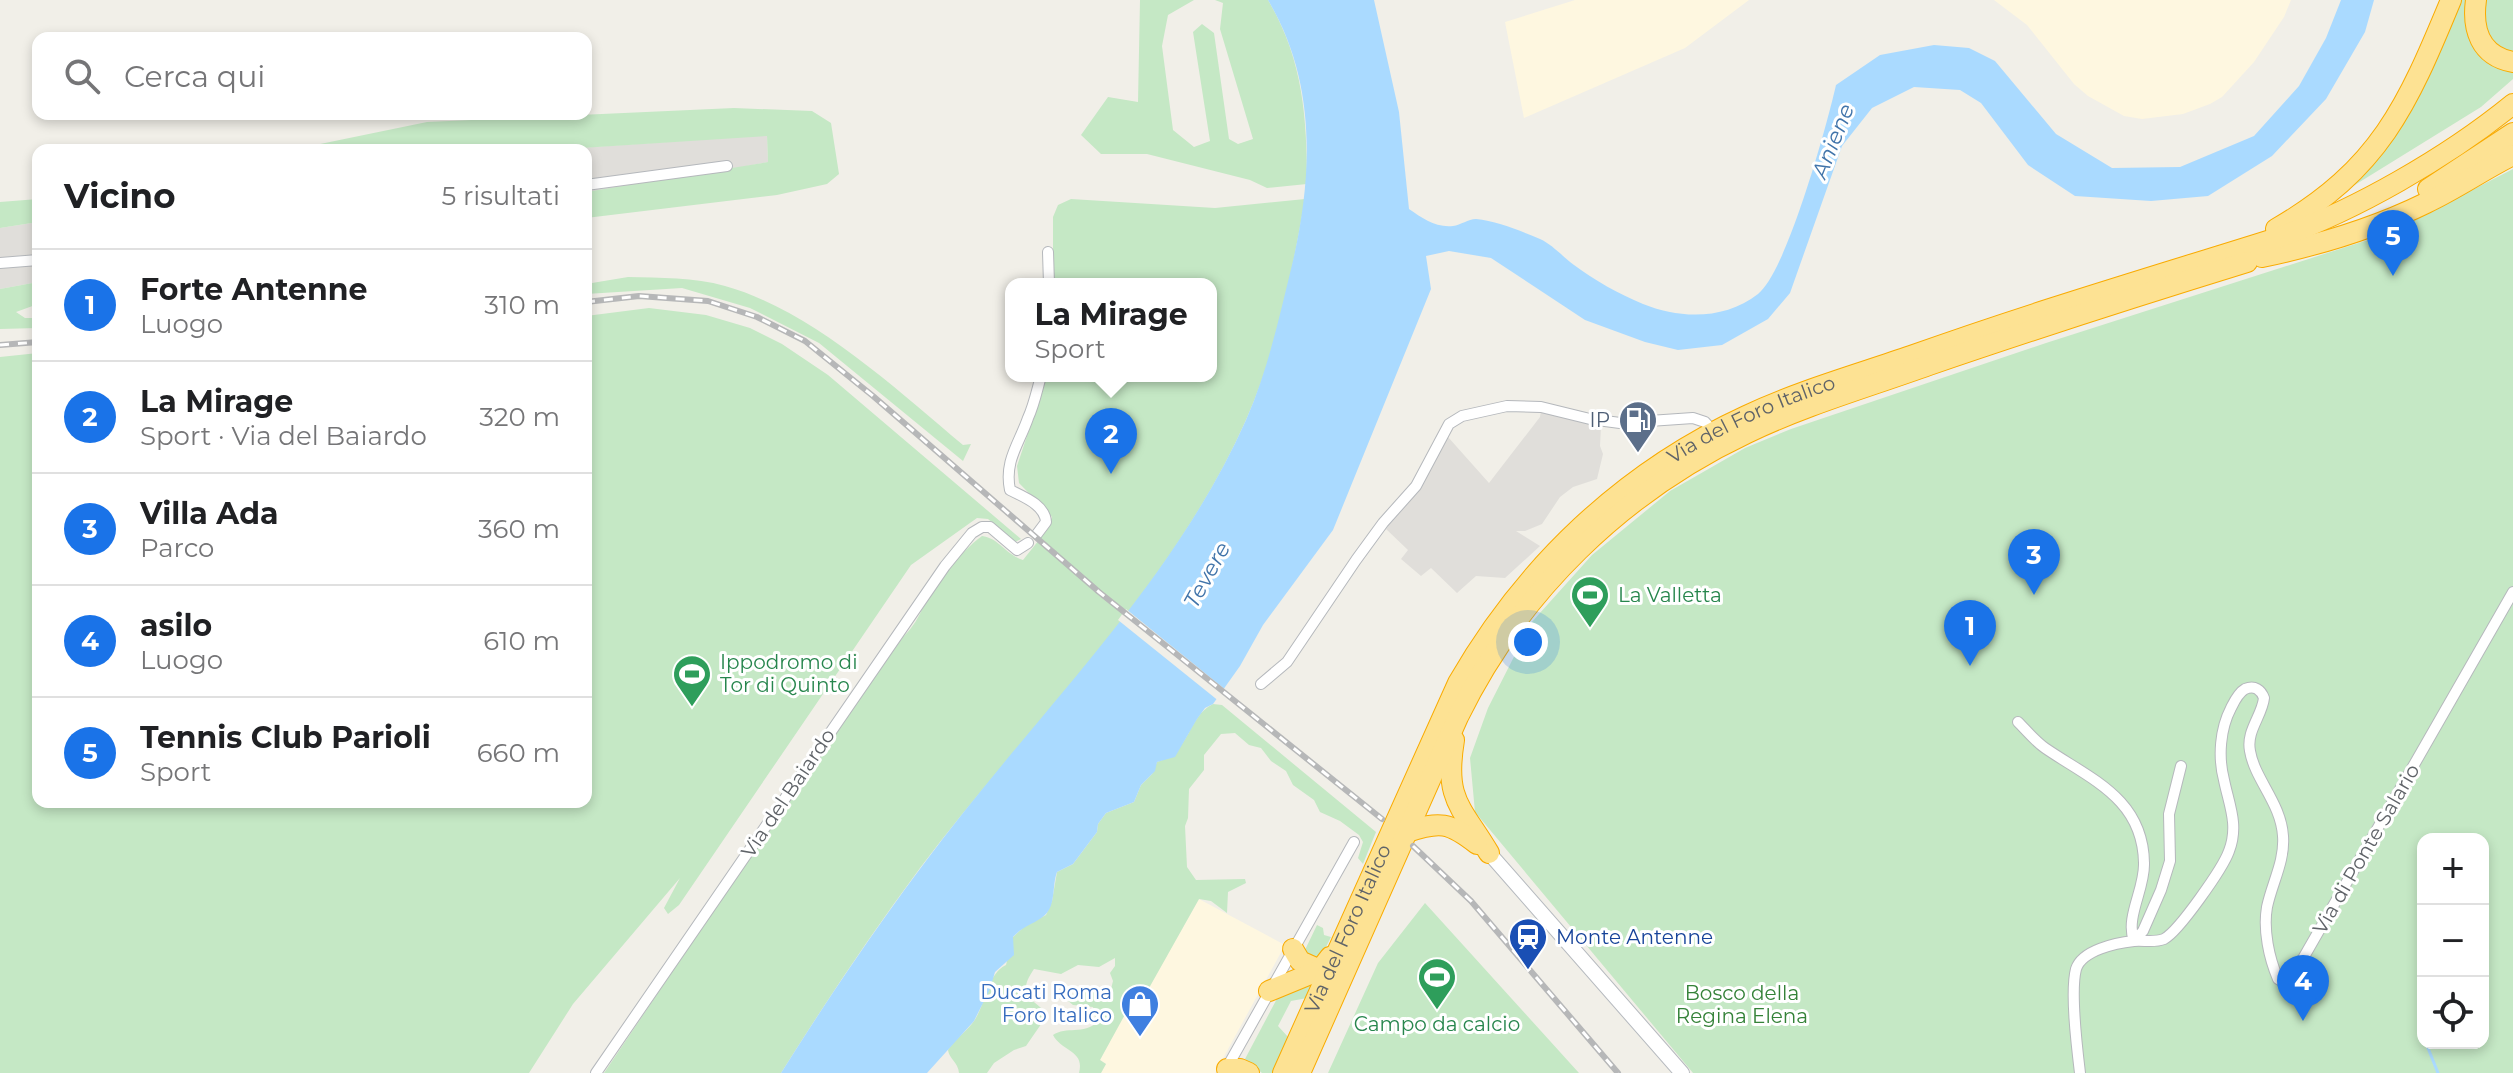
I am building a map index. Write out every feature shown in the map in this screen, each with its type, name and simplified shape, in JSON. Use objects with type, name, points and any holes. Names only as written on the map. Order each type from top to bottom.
[{"type":"highway","points":[[2239,250],[2319,201],[2343,183],[2369,156],[2409,99],[2451,0]]},
{"type":"highway","points":[[2476,0],[2474,22],[2479,39],[2492,54],[2513,62]]},
{"type":"highway","points":[[2315,223],[2459,131],[2513,88]]},
{"type":"highway","name":"Via del Foro Italico","points":[[1283,1073],[1447,705],[1470,662],[1505,609],[1550,556],[1598,511],[1671,458],[1714,432],[1783,400],[1961,338],[2315,223],[2396,182],[2513,104]]},
{"type":"highway","name":"Via del Foro Italico","points":[[1300,1073],[1458,717],[1479,677],[1504,637],[1537,594],[1573,554],[1631,505],[1699,458],[1758,428],[1826,401],[2262,257],[2342,223],[2387,200],[2513,118]]},
{"type":"highway","points":[[2341,238],[2420,194],[2513,133]]},
{"type":"highway","points":[[2262,257],[2316,246],[2416,208],[2513,155]]},
{"type":"highway","points":[[1458,717],[1451,759],[1452,789],[1461,812],[1489,853]]},
{"type":"highway","points":[[1407,832],[1435,824],[1448,826],[1461,831],[1489,853]]},
{"type":"highway","points":[[1269,991],[1320,970],[1349,927]]},
{"type":"highway","points":[[1293,949],[1300,961],[1320,970]]},
{"type":"highway","points":[[1226,1071],[1240,1069],[1249,1073]]},
{"type":"street","points":[[592,184],[727,166]]},
{"type":"street","points":[[1048,252],[1049,278]]},
{"type":"street","points":[[0,263],[32,260]]},
{"type":"street","points":[[1037,534],[1046,522],[1045,514],[1038,506],[1010,490],[1007,476],[1008,462],[1029,416],[1039,382]]},
{"type":"street","points":[[1261,684],[1287,662],[1383,523],[1416,486],[1449,424],[1462,416],[1507,406],[1541,407],[1620,423],[1693,418],[1705,422],[1714,432]]},
{"type":"street","name":"Via del Baiardo","points":[[596,1073],[953,556],[972,533],[982,527],[990,527],[1017,550],[1028,543]]},
{"type":"street","name":"Via di Ponte Salario","points":[[2080,1073],[2075,989],[2077,967],[2089,953],[2134,941],[2158,941],[2175,930],[2228,856],[2234,825],[2233,810],[2223,779],[2223,729],[2240,694],[2246,689],[2257,688],[2262,692],[2264,701],[2251,734],[2250,750],[2271,795],[2284,838],[2282,860],[2267,909],[2269,947],[2278,979],[2285,983],[2290,980],[2513,592]]},
{"type":"street","points":[[2018,722],[2042,746],[2109,789],[2126,808],[2137,827],[2144,847],[2145,878],[2130,930],[2134,941],[2143,931],[2170,861],[2169,814],[2181,766]]},
{"type":"street","name":"Via del Foro Italico","points":[[1226,1071],[1354,842]]},
{"type":"street","points":[[1489,853],[1682,1073]]},
{"type":"shaded area","points":[[1575,0],[1749,0],[1685,48],[1524,118],[1505,22]]},
{"type":"shaded area","points":[[1994,0],[2291,0],[2284,17],[2254,62],[2222,97],[2183,114],[2142,119],[2124,116],[2088,96],[2074,84],[2027,25]]},
{"type":"shaded area","points":[[767,135],[768,162],[592,196],[592,147]]},
{"type":"shaded area","points":[[32,223],[32,283],[0,289],[0,228]]},
{"type":"shaded area","points":[[1541,410],[1601,426],[1600,446],[1603,454],[1597,479],[1573,487],[1560,497],[1542,524],[1516,531],[1540,546],[1505,578],[1476,576],[1457,593],[1431,568],[1421,576],[1401,559],[1408,550],[1386,529],[1448,437],[1489,483],[1540,417]]},
{"type":"shaded area","points":[[1199,899],[1285,945],[1215,1073],[1101,1073],[1106,1064],[1100,1060],[1128,1008],[1135,1012]]},
{"type":"green space","points":[[1140,0],[1194,0],[1168,15],[1162,46],[1173,130],[1194,147],[1210,141],[1193,32],[1202,24],[1214,33],[1229,139],[1238,144],[1253,139],[1220,29],[1223,3],[1215,0],[1268,0],[1289,44],[1301,89],[1307,184],[1267,188],[1250,180],[1147,154],[1101,154],[1081,135],[1108,97],[1138,102]]},
{"type":"green space","points":[[2458,0],[2471,0],[2468,15],[2513,66],[2513,79],[2481,107],[2337,196]]},
{"type":"green space","points":[[2481,0],[2513,0],[2513,54],[2497,50],[2478,19]]},
{"type":"green space","points":[[734,108],[812,111],[831,123],[839,174],[827,184],[777,195],[592,217],[592,191],[768,162],[767,136],[592,147],[592,144],[320,144],[427,122],[592,120],[592,114]]},
{"type":"green space","name":"Bosco della Regina Elena","points":[[2513,169],[2513,1073],[1693,1073],[1475,812],[1470,758],[1488,708],[1531,623],[1592,555],[1670,491],[1745,448],[1791,429],[2046,343],[2371,239]]},
{"type":"green space","points":[[32,199],[32,223],[0,228],[0,202]]},
{"type":"green space","points":[[1071,199],[1215,208],[1305,199],[1275,339],[1246,420],[1215,482],[1139,598],[920,868],[781,1073],[604,1073],[950,568],[982,536],[1023,560],[1047,530],[1052,517],[1019,483],[1017,466],[1045,382],[1217,382],[1217,278],[1053,278],[1053,217],[1058,205]]},
{"type":"green space","points":[[628,277],[677,278],[713,283],[757,297],[789,313],[851,353],[963,445],[971,444],[963,461],[819,343],[750,308],[682,288],[592,294],[592,283]]},
{"type":"green space","points":[[32,283],[32,306],[16,312],[25,318],[32,318],[32,328],[0,329],[0,289]]},
{"type":"green space","name":"Ippodromo di Tor di Quinto","points":[[649,308],[706,315],[750,328],[782,344],[828,375],[1021,539],[1015,542],[988,519],[977,518],[911,565],[679,905],[668,914],[664,908],[680,878],[573,1004],[529,1073],[0,1073],[0,357],[32,354],[32,808],[592,808],[592,315]]},
{"type":"green space","points":[[1213,704],[1222,705],[1376,832],[1363,864],[1358,858],[1363,842],[1359,835],[1340,821],[1320,812],[1314,800],[1293,785],[1286,771],[1271,761],[1261,748],[1249,745],[1235,733],[1221,734],[1204,755],[1204,770],[1189,789],[1185,826],[1187,867],[1196,880],[1245,879],[1246,883],[1228,892],[1227,913],[1211,901],[1199,899],[1135,1013],[1128,1009],[1100,1060],[1106,1064],[1101,1073],[1079,1073],[1076,1055],[1053,1035],[1086,1028],[1097,1022],[1093,1007],[1073,1005],[1067,1000],[1082,990],[1111,989],[1113,981],[1110,973],[1115,966],[1115,958],[1099,967],[1078,965],[1061,974],[1034,969],[1027,983],[1027,994],[1046,1012],[1046,1017],[1026,1046],[994,1063],[987,1073],[959,1073],[948,1050],[978,1014],[995,975],[1006,965],[1013,937],[1026,925],[1046,915],[1057,872],[1073,864],[1097,832],[1098,824],[1106,813],[1134,802],[1141,785],[1152,774],[1157,762],[1177,750],[1198,717]]},
{"type":"green space","points":[[1425,903],[1579,1073],[1328,1073],[1378,963]]},
{"type":"green space","points":[[1317,925],[1323,928],[1324,935],[1331,937],[1320,959],[1304,952]]},
{"type":"green space","points":[[1302,984],[1313,986],[1307,998],[1291,1001],[1278,1026],[1289,1038],[1273,1073],[1262,1073],[1245,1059],[1280,993]]},
{"type":"water","points":[[1268,0],[1374,0],[1399,112],[1409,209],[1435,224],[1453,226],[1476,219],[1517,230],[1545,242],[1590,276],[1634,300],[1657,309],[1702,314],[1717,313],[1745,303],[1758,294],[1769,280],[1804,196],[1836,85],[1880,55],[1934,45],[1969,48],[1995,61],[2056,134],[2112,168],[2180,167],[2254,136],[2299,86],[2326,38],[2341,0],[2374,0],[2365,32],[2326,99],[2272,156],[2208,196],[2151,201],[2075,196],[2028,165],[1981,103],[1960,90],[1914,87],[1872,108],[1842,146],[1790,293],[1768,319],[1722,345],[1678,350],[1645,342],[1585,320],[1491,258],[1449,251],[1426,256],[1431,289],[1333,530],[1263,625],[1240,666],[1213,704],[1205,708],[1197,719],[1175,757],[1157,762],[1155,771],[1141,785],[1134,802],[1106,813],[1098,824],[1097,832],[1073,864],[1057,872],[1048,911],[1013,937],[1014,955],[995,972],[974,1021],[927,1073],[781,1073],[915,876],[1154,577],[1219,475],[1246,420],[1278,324],[1299,231],[1307,163],[1303,96],[1284,31]]},
{"type":"pier","points":[[1126,609],[1227,691],[1220,702],[1118,620]]},
{"type":"waterway","points":[[2428,1049],[2438,1073]]},
{"type":"railway","points":[[592,301],[639,296],[708,301],[757,317],[805,341],[1099,592],[1382,819]]},
{"type":"railway","points":[[0,345],[32,342]]},
{"type":"railway","points":[[1413,846],[1471,901],[1618,1073]]},
{"type":"place","name":"Tennis Club Parioli","points":[[2393,276]]},
{"type":"place","name":"IP","points":[[1638,454]]},
{"type":"place","name":"La Mirage","points":[[1111,474]]},
{"type":"place","name":"Villa Ada","points":[[2034,595]]},
{"type":"place","name":"La Valletta","points":[[1590,629]]},
{"type":"place","name":"Forte Antenne","points":[[1970,666]]},
{"type":"place","name":"Ippodromo di Tor di Quinto","points":[[692,708]]},
{"type":"place","name":"Monte Antenne","points":[[1528,971]]},
{"type":"place","name":"Campo da calcio","points":[[1437,1011]]},
{"type":"place","name":"asilo","points":[[2303,1021]]},
{"type":"place","name":"Ducati Roma Foro Italico","points":[[1140,1038]]},
{"type":"water label","name":"Aniene","points":[[1833,141]]},
{"type":"water label","name":"Tevere","points":[[1207,575]]}]
